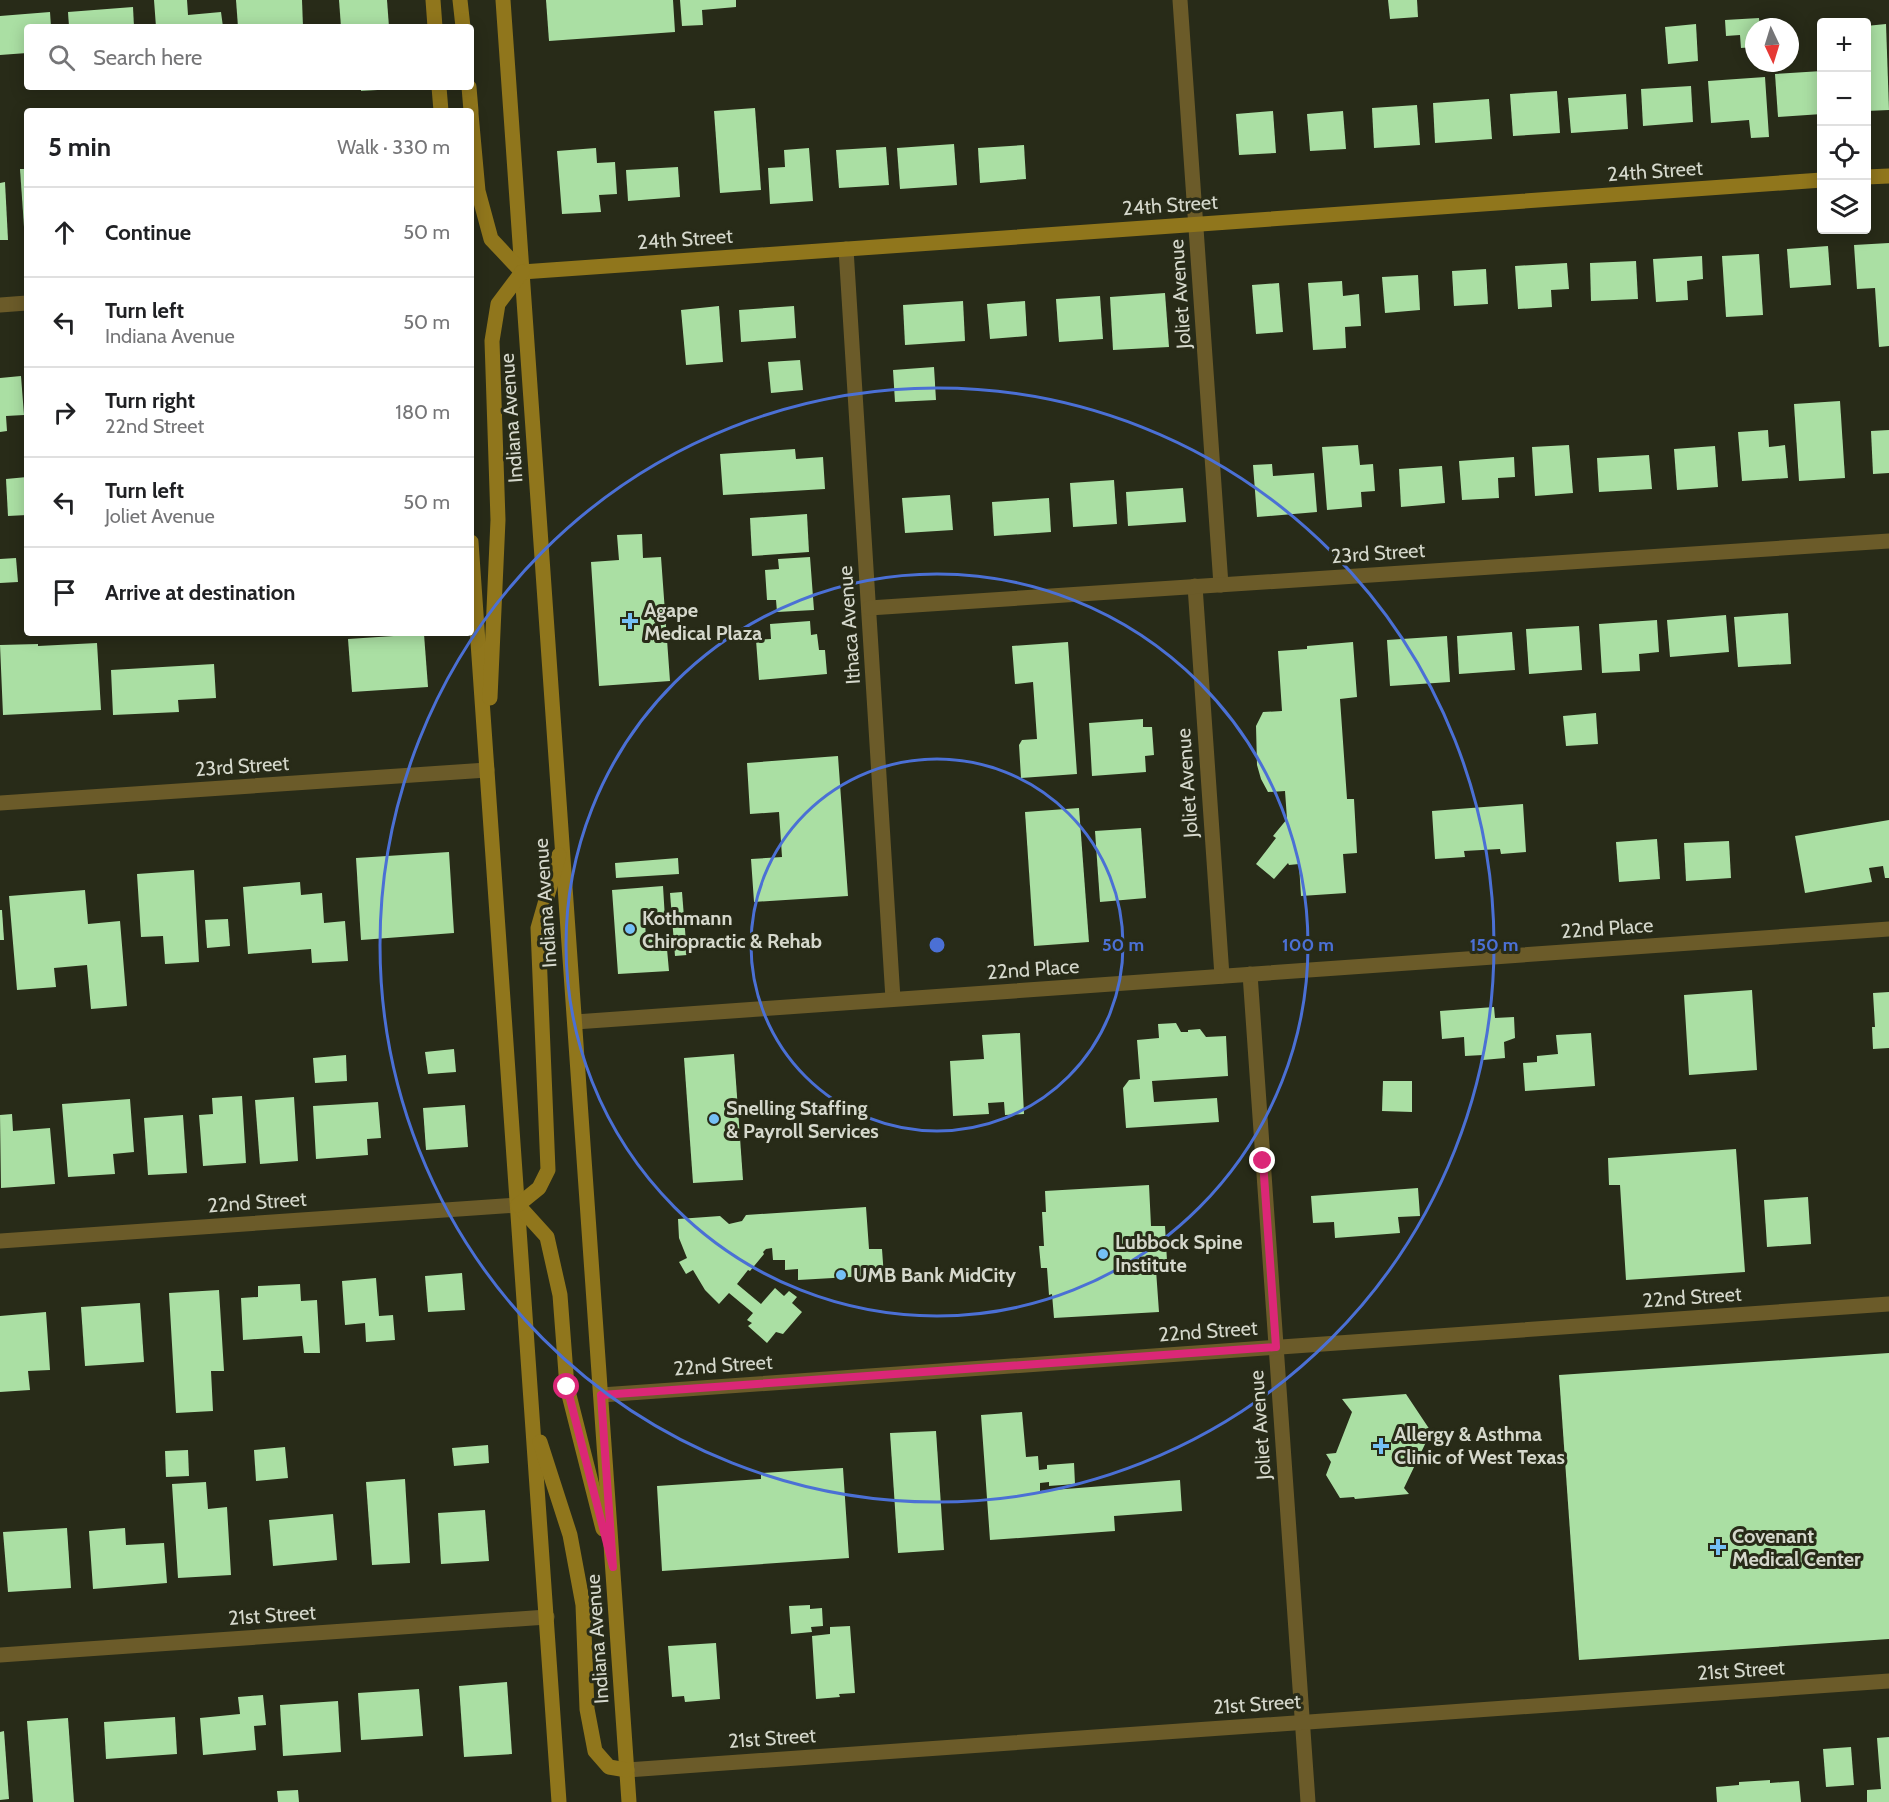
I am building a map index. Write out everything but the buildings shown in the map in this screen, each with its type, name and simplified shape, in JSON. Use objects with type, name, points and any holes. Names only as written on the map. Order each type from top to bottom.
[{"type":"main road","points":[[433,0],[435,24]]},
{"type":"main road","points":[[460,0],[463,24]]},
{"type":"main road","name":"Indiana Avenue","points":[[503,0],[629,1802]]},
{"type":"main road","points":[[439,90],[441,108]]},
{"type":"main road","points":[[468,90],[471,108]]},
{"type":"main road","points":[[474,146],[478,191],[491,239],[522,272],[498,304],[492,341],[498,520],[487,770]]},
{"type":"main road","points":[[1871,177],[1889,176]]},
{"type":"main road","name":"24th Street","points":[[522,272],[1817,180]]},
{"type":"main road","points":[[474,585],[560,1802]]},
{"type":"main road","points":[[518,1205],[539,1188],[548,1170],[538,928],[562,846]]},
{"type":"main road","points":[[518,1205],[547,1236],[560,1295],[567,1387],[613,1567]]},
{"type":"main road","points":[[532,1416],[570,1535],[583,1605],[587,1709],[595,1751],[609,1767],[627,1770]]},
{"type":"street","name":"Joliet Avenue","points":[[1180,0],[1221,585]]},
{"type":"street","name":"Ithaca Avenue","points":[[846,249],[893,999]]},
{"type":"street","points":[[0,305],[24,303]]},
{"type":"street","name":"23rd Street","points":[[869,608],[1889,541]]},
{"type":"street","name":"Joliet Avenue","points":[[1195,586],[1222,976]]},
{"type":"street","name":"23rd Street","points":[[0,803],[487,770]]},
{"type":"street","name":"22nd Place","points":[[575,1022],[1889,929]]},
{"type":"street","name":"Joliet Avenue","points":[[1250,974],[1308,1802]]},
{"type":"street","name":"22nd Street","points":[[0,1241],[518,1205]]},
{"type":"street","name":"22nd Street","points":[[601,1395],[1889,1304]]},
{"type":"street","name":"21st Street","points":[[0,1655],[546,1617]]},
{"type":"street","name":"21st Street","points":[[627,1770],[1889,1681]]},
{"type":"place","name":"Agape Medical Plaza","points":[[630,621]]},
{"type":"place","name":"Kothmann Chiropractic & Rehab","points":[[630,929]]},
{"type":"place","name":"Snelling Staffing & Payroll Services","points":[[714,1119]]},
{"type":"place","name":"Lubbock Spine Institute","points":[[1103,1254]]},
{"type":"place","name":"UMB Bank MidCity","points":[[841,1275]]},
{"type":"place","name":"Allergy & Asthma Clinic of West Texas","points":[[1381,1446]]},
{"type":"place","name":"Covenant Medical Center","points":[[1718,1547]]},
{"type":"route","points":[[567,1387],[613,1567],[601,1395],[1276,1347],[1263,1161]]}]
